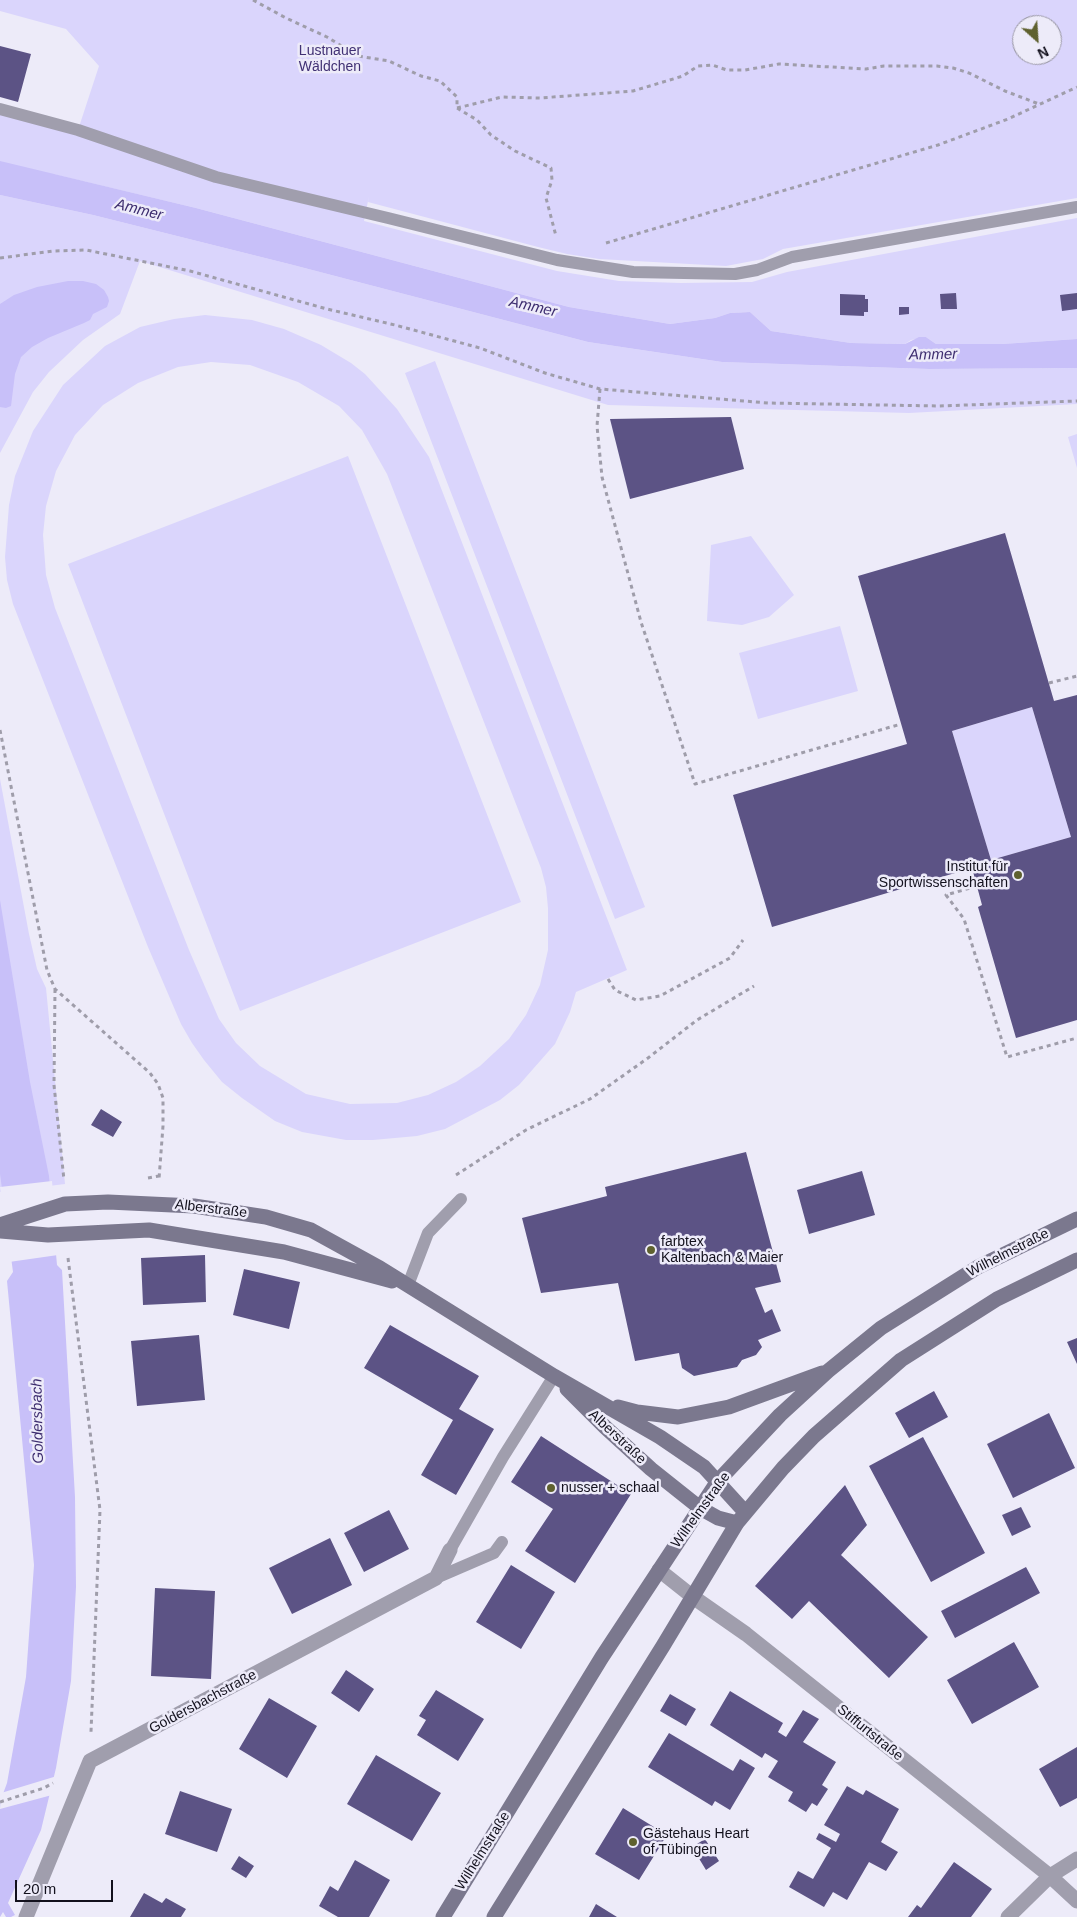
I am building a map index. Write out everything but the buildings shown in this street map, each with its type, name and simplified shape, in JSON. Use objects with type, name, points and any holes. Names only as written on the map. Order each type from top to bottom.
[{"type":"main road","name":"Alberstraße","points":[[0,1225],[62,1205],[108,1202],[194,1206],[266,1217],[312,1230],[408,1285],[554,1376],[600,1401],[690,1457],[704,1467],[718,1481],[741,1518]]},
{"type":"main road","name":"Wilhelmstraße","points":[[443,1917],[602,1657],[718,1481],[780,1415],[828,1371],[881,1328],[978,1267],[1077,1219]]},
{"type":"main road","name":"Alberstraße","points":[[0,1232],[48,1235],[149,1230],[284,1252],[408,1285]]},
{"type":"main road","points":[[494,1917],[741,1518],[783,1468],[814,1436],[901,1360],[997,1299],[1077,1260]]},
{"type":"main road","points":[[600,1401],[637,1412],[678,1417],[729,1407],[828,1371]]},
{"type":"main road","name":"Alberstraße","points":[[554,1376],[605,1427],[651,1469],[700,1508],[718,1518],[741,1518]]},
{"type":"street","points":[[436,1578],[450,1550]]},
{"type":"street","name":"Stiffurtstraße","points":[[659,1570],[746,1634],[1050,1876],[1077,1901]]},
{"type":"street","name":"Goldersbachstraße","points":[[90,1761],[436,1578]]},
{"type":"street","points":[[26,1917],[90,1761]]},
{"type":"street","points":[[1008,1917],[1050,1876],[1077,1859]]},
{"type":"lane","points":[[0,109],[78,130],[216,177],[557,260],[633,272],[735,274],[758,270],[792,257],[1077,208]]},
{"type":"lane","points":[[408,1285],[428,1233],[460,1199]]},
{"type":"lane","points":[[450,1550],[503,1457],[554,1376]]},
{"type":"lane","points":[[436,1578],[494,1553],[502,1542]]},
{"type":"path","points":[[254,0],[326,37],[358,56],[389,61],[421,76],[440,81],[457,97],[457,108]]},
{"type":"path","points":[[457,108],[502,97],[540,98],[633,91],[683,76],[698,66],[712,65],[727,70],[746,70],[779,64],[866,69],[884,66],[937,66],[953,68],[969,73],[1012,94],[1039,104]]},
{"type":"path","points":[[604,243],[938,145],[1008,119],[1077,87]]},
{"type":"path","points":[[457,108],[477,120],[491,134],[514,151],[550,168],[552,180],[546,198],[559,252],[557,260]]},
{"type":"path","points":[[0,258],[53,251],[86,250],[190,271],[327,309],[480,348],[545,374],[600,388],[768,403],[940,406],[1077,402]]},
{"type":"path","points":[[600,388],[597,426],[602,477],[641,622],[695,784],[901,724]]},
{"type":"path","points":[[1049,683],[1077,676]]},
{"type":"path","points":[[0,730],[39,935],[47,970],[55,989],[54,1085],[65,1184],[62,1205]]},
{"type":"path","points":[[977,886],[946,895],[964,919],[1007,1057],[1077,1038]]},
{"type":"path","points":[[608,979],[615,990],[636,1000],[660,996],[730,958],[743,940]]},
{"type":"path","points":[[451,1182],[457,1174],[526,1130],[590,1099],[697,1020],[754,986]]},
{"type":"path","points":[[55,989],[150,1073],[158,1084],[163,1098],[163,1126],[159,1176],[154,1203]]},
{"type":"path","points":[[65,1234],[100,1510],[90,1761]]},
{"type":"path","points":[[0,1802],[44,1788]]},
{"type":"green space","name":"Lustnauer Wäldchen","points":[[0,0],[1077,0],[1077,198],[783,249],[763,259],[726,266],[599,259],[567,254],[368,202],[369,196],[364,221],[557,271],[619,281],[681,283],[752,282],[787,272],[1077,218],[1077,339],[1002,344],[936,344],[926,337],[911,340],[905,344],[851,343],[771,331],[750,312],[730,313],[715,318],[670,324],[569,307],[196,208],[53,174],[0,178],[0,109],[78,130],[99,66],[66,29],[0,11]]},
{"type":"green space","points":[[0,195],[93,215],[293,265],[588,342],[722,362],[929,369],[1077,368],[1077,404],[909,413],[608,405],[140,261],[120,314],[83,340],[49,372],[33,392],[0,453]]},
{"type":"green space","points":[[205,315],[252,320],[284,329],[321,345],[351,363],[365,374],[397,409],[429,457],[627,970],[576,992],[570,1012],[555,1044],[519,1085],[500,1100],[445,1129],[417,1136],[373,1140],[346,1140],[302,1132],[275,1121],[222,1082],[204,1060],[181,1024],[148,947],[13,604],[7,580],[5,557],[9,505],[15,476],[33,431],[63,385],[105,346],[140,327],[174,319]],"holes":[[[211,362],[250,365],[298,382],[339,406],[362,430],[387,474],[541,868],[546,887],[548,950],[540,985],[526,1015],[509,1039],[480,1066],[456,1082],[428,1095],[397,1103],[350,1104],[306,1094],[260,1066],[236,1043],[219,1019],[189,950],[55,608],[46,575],[43,535],[46,506],[56,471],[75,435],[103,405],[138,383],[178,367]]]},
{"type":"green space","points":[[435,361],[645,907],[615,919],[405,373]]},
{"type":"green space","points":[[1077,434],[1077,468],[1068,437]]},
{"type":"green space","points":[[348,456],[521,902],[240,1011],[68,564]]},
{"type":"green space","points":[[751,536],[794,595],[769,617],[742,625],[707,621],[711,545]]},
{"type":"green space","points":[[840,626],[858,691],[758,719],[739,653]]},
{"type":"green space","points":[[1032,707],[1071,837],[991,860],[952,731]]},
{"type":"green space","points":[[0,779],[29,934],[37,969],[46,988],[65,1184],[0,1192]]},
{"type":"water","name":"Ammer","points":[[0,161],[196,208],[569,307],[670,324],[715,318],[730,313],[750,312],[771,331],[851,343],[905,344],[919,337],[926,337],[936,344],[1002,344],[1077,339],[1077,368],[929,369],[722,362],[588,342],[93,215],[0,195]]},
{"type":"water","points":[[68,281],[83,281],[96,284],[104,290],[108,297],[107,307],[93,314],[90,320],[32,347],[21,357],[15,374],[11,406],[6,408],[0,407],[0,304],[14,295],[37,287]]},
{"type":"water","name":"Goldersbach","points":[[0,900],[30,1082],[49,1176],[57,1265],[62,1270],[75,1497],[76,1587],[71,1681],[56,1768],[41,1830],[8,1903],[15,1915],[11,1917],[6,1917],[3,1912],[0,1917],[0,1802],[7,1783],[26,1677],[34,1565],[7,1281],[13,1272],[0,1174]]},
{"type":"pier","points":[[52,1181],[58,1255],[9,1262],[0,1187]]},
{"type":"pier","points":[[57,1776],[52,1795],[0,1809],[1,1793]]},
{"type":"place","name":"Institut für Sportwissenschaften","points":[[1018,875]]},
{"type":"place","name":"farbtex Kaltenbach & Maier","points":[[651,1250]]},
{"type":"place","name":"nusser + schaal","points":[[551,1488]]},
{"type":"place","name":"Gästehaus Heart of Tübingen","points":[[633,1842]]}]
